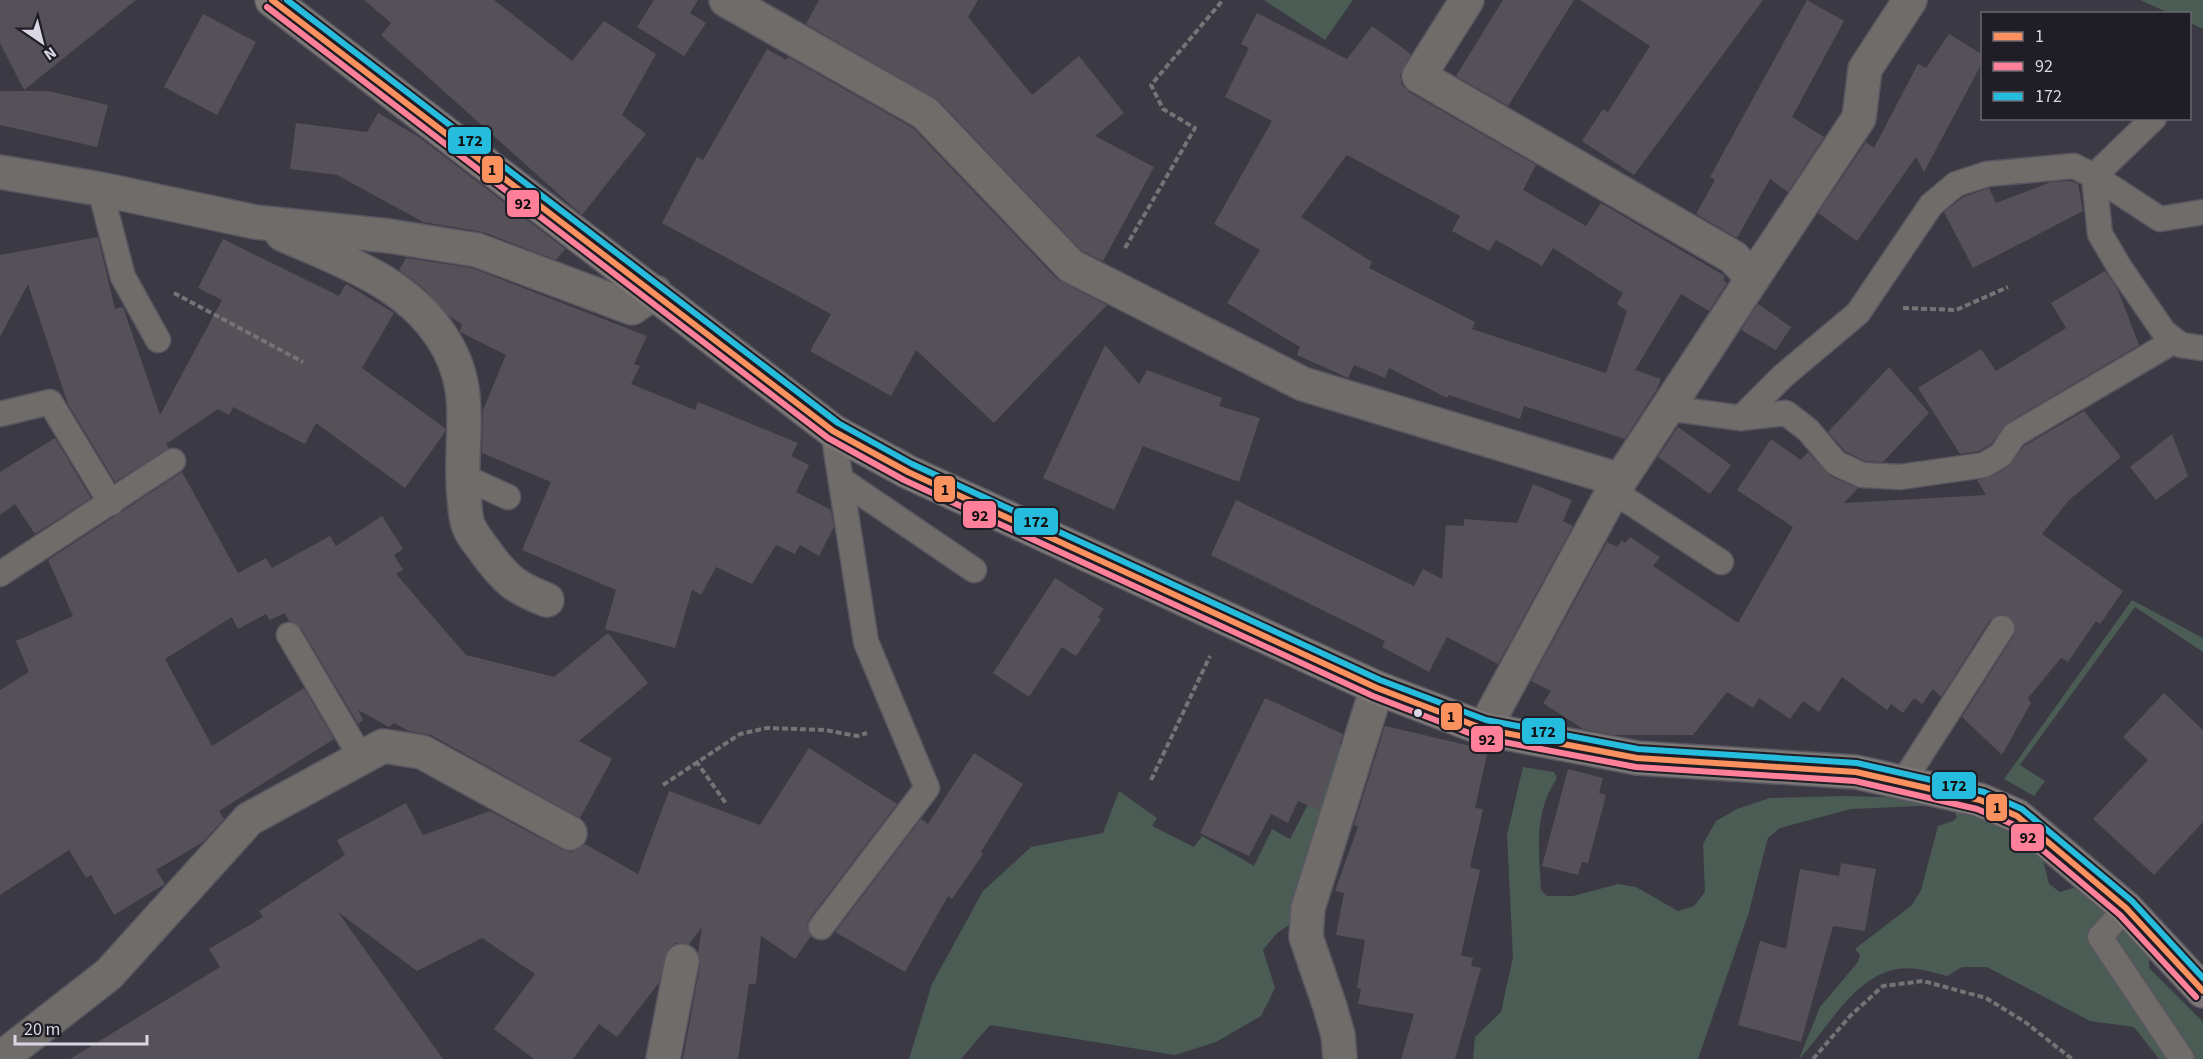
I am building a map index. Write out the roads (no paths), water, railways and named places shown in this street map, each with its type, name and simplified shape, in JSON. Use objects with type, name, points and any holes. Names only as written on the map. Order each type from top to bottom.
[{"type":"main road","points":[[272,0],[833,431],[908,471],[1377,688],[1484,729],[1637,758],[1844,771],[1970,797],[2018,816],[2126,908],[2203,991]]},
{"type":"street","points":[[726,0],[925,113],[1071,266],[1303,384],[1617,486]]},
{"type":"street","points":[[1467,0],[1419,76],[1733,257],[1753,278]]},
{"type":"street","points":[[1484,729],[1617,486],[1859,118],[1865,69],[1911,0]]},
{"type":"street","points":[[0,172],[100,189],[255,222],[388,236],[477,250],[632,308],[655,292]]},
{"type":"street","points":[[255,222],[374,275],[412,303],[441,336],[460,372],[466,422],[462,472],[468,526],[495,565],[516,587],[547,600]]},
{"type":"street","points":[[1341,1059],[1330,1007],[1306,937],[1308,908],[1377,688]]},
{"type":"street","points":[[0,1059],[109,974],[249,819],[384,746],[422,752],[570,833]]},
{"type":"street","points":[[663,1059],[682,961]]},
{"type":"lane","points":[[2094,176],[2152,120]]},
{"type":"lane","points":[[1741,418],[1784,376],[1858,313],[1931,205],[1956,184],[1987,174],[2074,166],[2094,176],[2160,219],[2203,212]]},
{"type":"lane","points":[[2094,176],[2100,234],[2164,332],[2181,345],[2203,348]]},
{"type":"lane","points":[[100,189],[123,277],[158,340]]},
{"type":"lane","points":[[1667,408],[1741,418],[1786,413],[1808,430],[1836,463],[1862,475],[1899,477],[1984,465],[2001,455],[2014,435],[2174,340]]},
{"type":"lane","points":[[0,414],[50,402],[111,504]]},
{"type":"lane","points":[[821,927],[927,788],[867,642],[843,481],[833,431]]},
{"type":"lane","points":[[0,574],[111,504],[173,461]]},
{"type":"lane","points":[[462,472],[473,481],[508,497]]},
{"type":"lane","points":[[843,481],[974,570]]},
{"type":"lane","points":[[1617,486],[1721,562]]},
{"type":"lane","points":[[1903,782],[2002,628]]},
{"type":"lane","points":[[289,635],[362,759]]},
{"type":"lane","points":[[2126,908],[2100,937],[2182,1059]]}]
